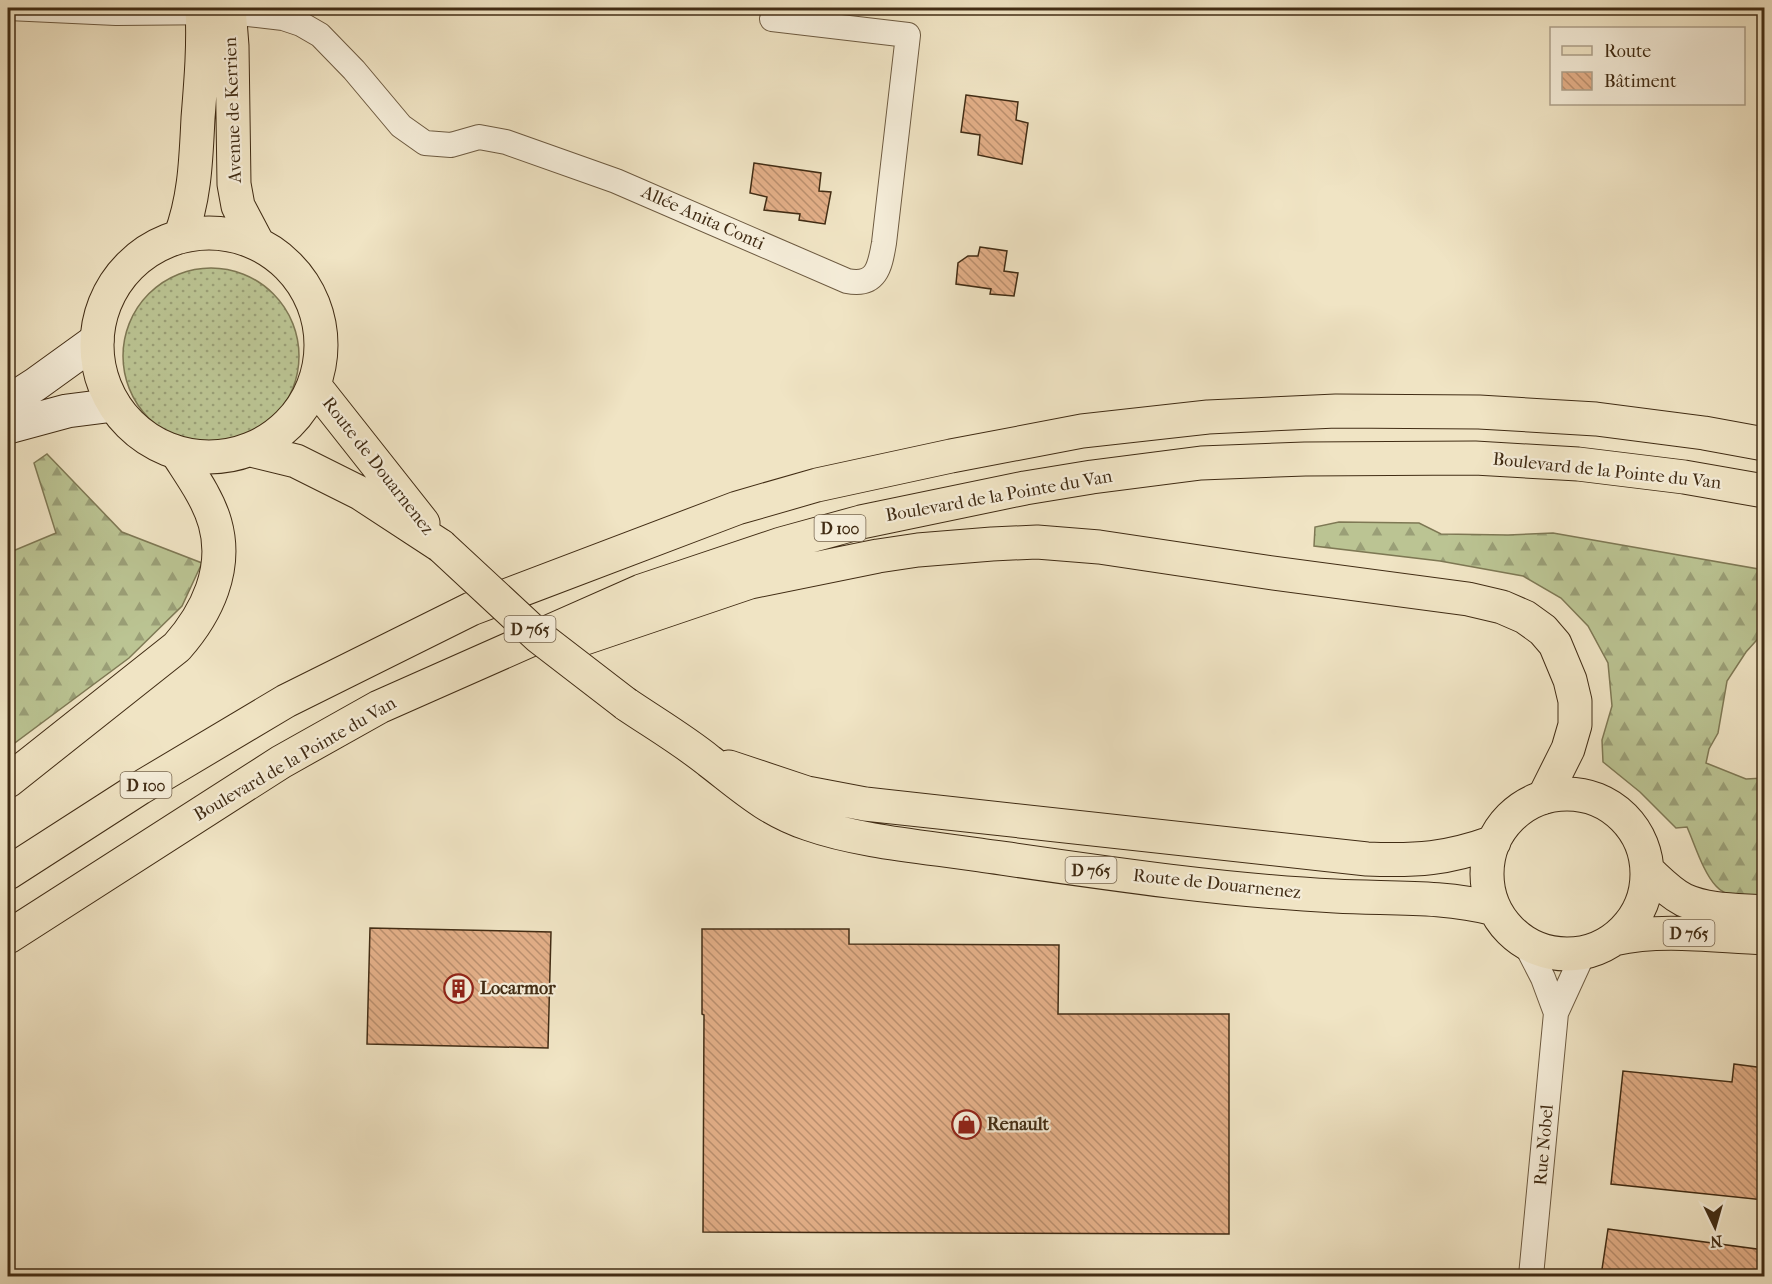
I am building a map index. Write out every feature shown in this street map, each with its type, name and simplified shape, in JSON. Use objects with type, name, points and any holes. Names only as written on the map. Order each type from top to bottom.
[{"type":"main road","name":"Avenue de Kerrien","points":[[180,237],[191,201],[203,52],[216,10]]},
{"type":"main road","name":"Avenue de Kerrien","points":[[216,10],[234,184],[238,206],[258,244]]},
{"type":"main road","points":[[207,233],[233,236],[258,244],[285,263],[306,289],[318,320],[321,353],[314,385],[300,412],[278,435],[251,450],[214,458],[177,453],[152,442],[131,426],[114,405],[100,374],[97,340],[104,305],[122,275],[148,251],[180,237],[207,233]]},
{"type":"main road","points":[[8,402],[97,340]]},
{"type":"main road","name":"Route de Douarnenez","points":[[314,385],[441,546],[539,637],[626,704],[709,761],[751,795],[768,806],[810,825],[842,833],[1027,862],[1212,885],[1335,896],[1434,898],[1466,902],[1494,909]]},
{"type":"main road","points":[[8,427],[67,411],[114,405]]},
{"type":"main road","name":"D 100","points":[[8,873],[140,788],[286,701],[471,609],[737,508],[817,485],[1082,431],[1208,417],[1336,411],[1479,412],[1586,418],[1704,433],[1764,444]]},
{"type":"main road","name":"Route de Douarnenez","points":[[251,450],[296,461],[360,493],[441,546]]},
{"type":"main road","points":[[8,781],[177,647],[202,613],[217,572],[220,546],[214,521],[205,500],[177,453]]},
{"type":"main road","name":"Boulevard de la Pointe du Van","points":[[8,937],[281,762],[379,708],[641,591],[711,566],[861,522],[1025,488],[1202,463],[1398,457],[1475,458],[1578,464],[1684,477],[1764,491]]},
{"type":"main road","points":[[379,708],[518,663],[640,618],[750,582],[918,550],[1037,542],[1099,546],[1266,572],[1468,599],[1502,607],[1525,617],[1543,630],[1555,644],[1570,680],[1575,701],[1575,725],[1568,749],[1544,797]]},
{"type":"main road","name":"Route de Douarnenez","points":[[709,761],[807,793],[865,804],[1368,859],[1416,861],[1466,852],[1494,842]]},
{"type":"main road","points":[[1568,794],[1592,798],[1613,809],[1630,826],[1642,846],[1647,870],[1644,896],[1632,920],[1614,939],[1600,947],[1564,955],[1544,951],[1525,943],[1507,928],[1494,909],[1488,886],[1488,864],[1494,842],[1514,814],[1544,797],[1568,794]]},
{"type":"main road","name":"D 765","points":[[1647,870],[1668,890],[1686,901],[1723,909],[1764,912]]},
{"type":"main road","name":"D 765","points":[[1614,939],[1632,935],[1675,933],[1764,938]]},
{"type":"street","points":[[8,8],[105,13],[216,10]]},
{"type":"street","name":"Allée Anita Conti","points":[[216,10],[283,18],[301,24],[320,35],[354,70],[401,126],[425,143],[451,145],[479,137],[506,142],[616,181],[847,281],[863,282],[872,277],[880,264],[884,243],[908,35],[772,19]]},
{"type":"street","name":"Rue Nobel","points":[[1525,943],[1543,978],[1556,1013]]},
{"type":"street","name":"Rue Nobel","points":[[1531,1276],[1556,1013],[1584,952]]},
{"type":"green space","points":[[211,268],[245,275],[260,283],[273,294],[284,307],[292,322],[299,356],[292,390],[284,405],[273,418],[260,429],[245,437],[211,444],[177,437],[162,429],[149,418],[138,405],[130,390],[123,356],[130,322],[138,307],[149,294],[162,283],[177,275]]},
{"type":"green space","points":[[47,454],[122,532],[202,563],[182,606],[129,658],[8,748],[8,553],[56,533],[34,463]]},
{"type":"green space","points":[[1339,522],[1419,523],[1441,534],[1553,533],[1764,570],[1764,632],[1746,652],[1727,681],[1718,733],[1709,749],[1706,763],[1746,779],[1764,778],[1764,902],[1738,898],[1720,890],[1707,873],[1687,827],[1676,828],[1640,792],[1603,762],[1602,740],[1612,706],[1608,663],[1588,626],[1561,598],[1523,576],[1440,561],[1314,546],[1315,527]]},
{"type":"building","points":[[966,95],[1018,102],[1016,120],[1028,123],[1022,164],[978,155],[980,135],[961,132]]},
{"type":"building","points":[[754,163],[821,173],[819,191],[831,192],[825,224],[799,220],[800,214],[764,210],[767,197],[750,193]]},
{"type":"building","points":[[980,247],[1007,251],[1004,271],[1018,273],[1014,296],[990,294],[991,289],[956,284],[958,263],[968,256],[978,256]]},
{"type":"building","name":"Locarmor","points":[[370,928],[551,932],[548,1048],[367,1044]]},
{"type":"building","name":"Renault","points":[[702,929],[849,929],[849,944],[1059,945],[1058,1014],[1229,1014],[1229,1234],[703,1232]]},
{"type":"building","points":[[1734,1064],[1764,1068],[1764,1200],[1611,1184],[1623,1071],[1732,1082]]},
{"type":"building","points":[[1608,1229],[1764,1250],[1764,1276],[1601,1276]]},
{"type":"place","name":"Locarmor","points":[[459,988]]},
{"type":"place","name":"Renault","points":[[966,1124]]}]
